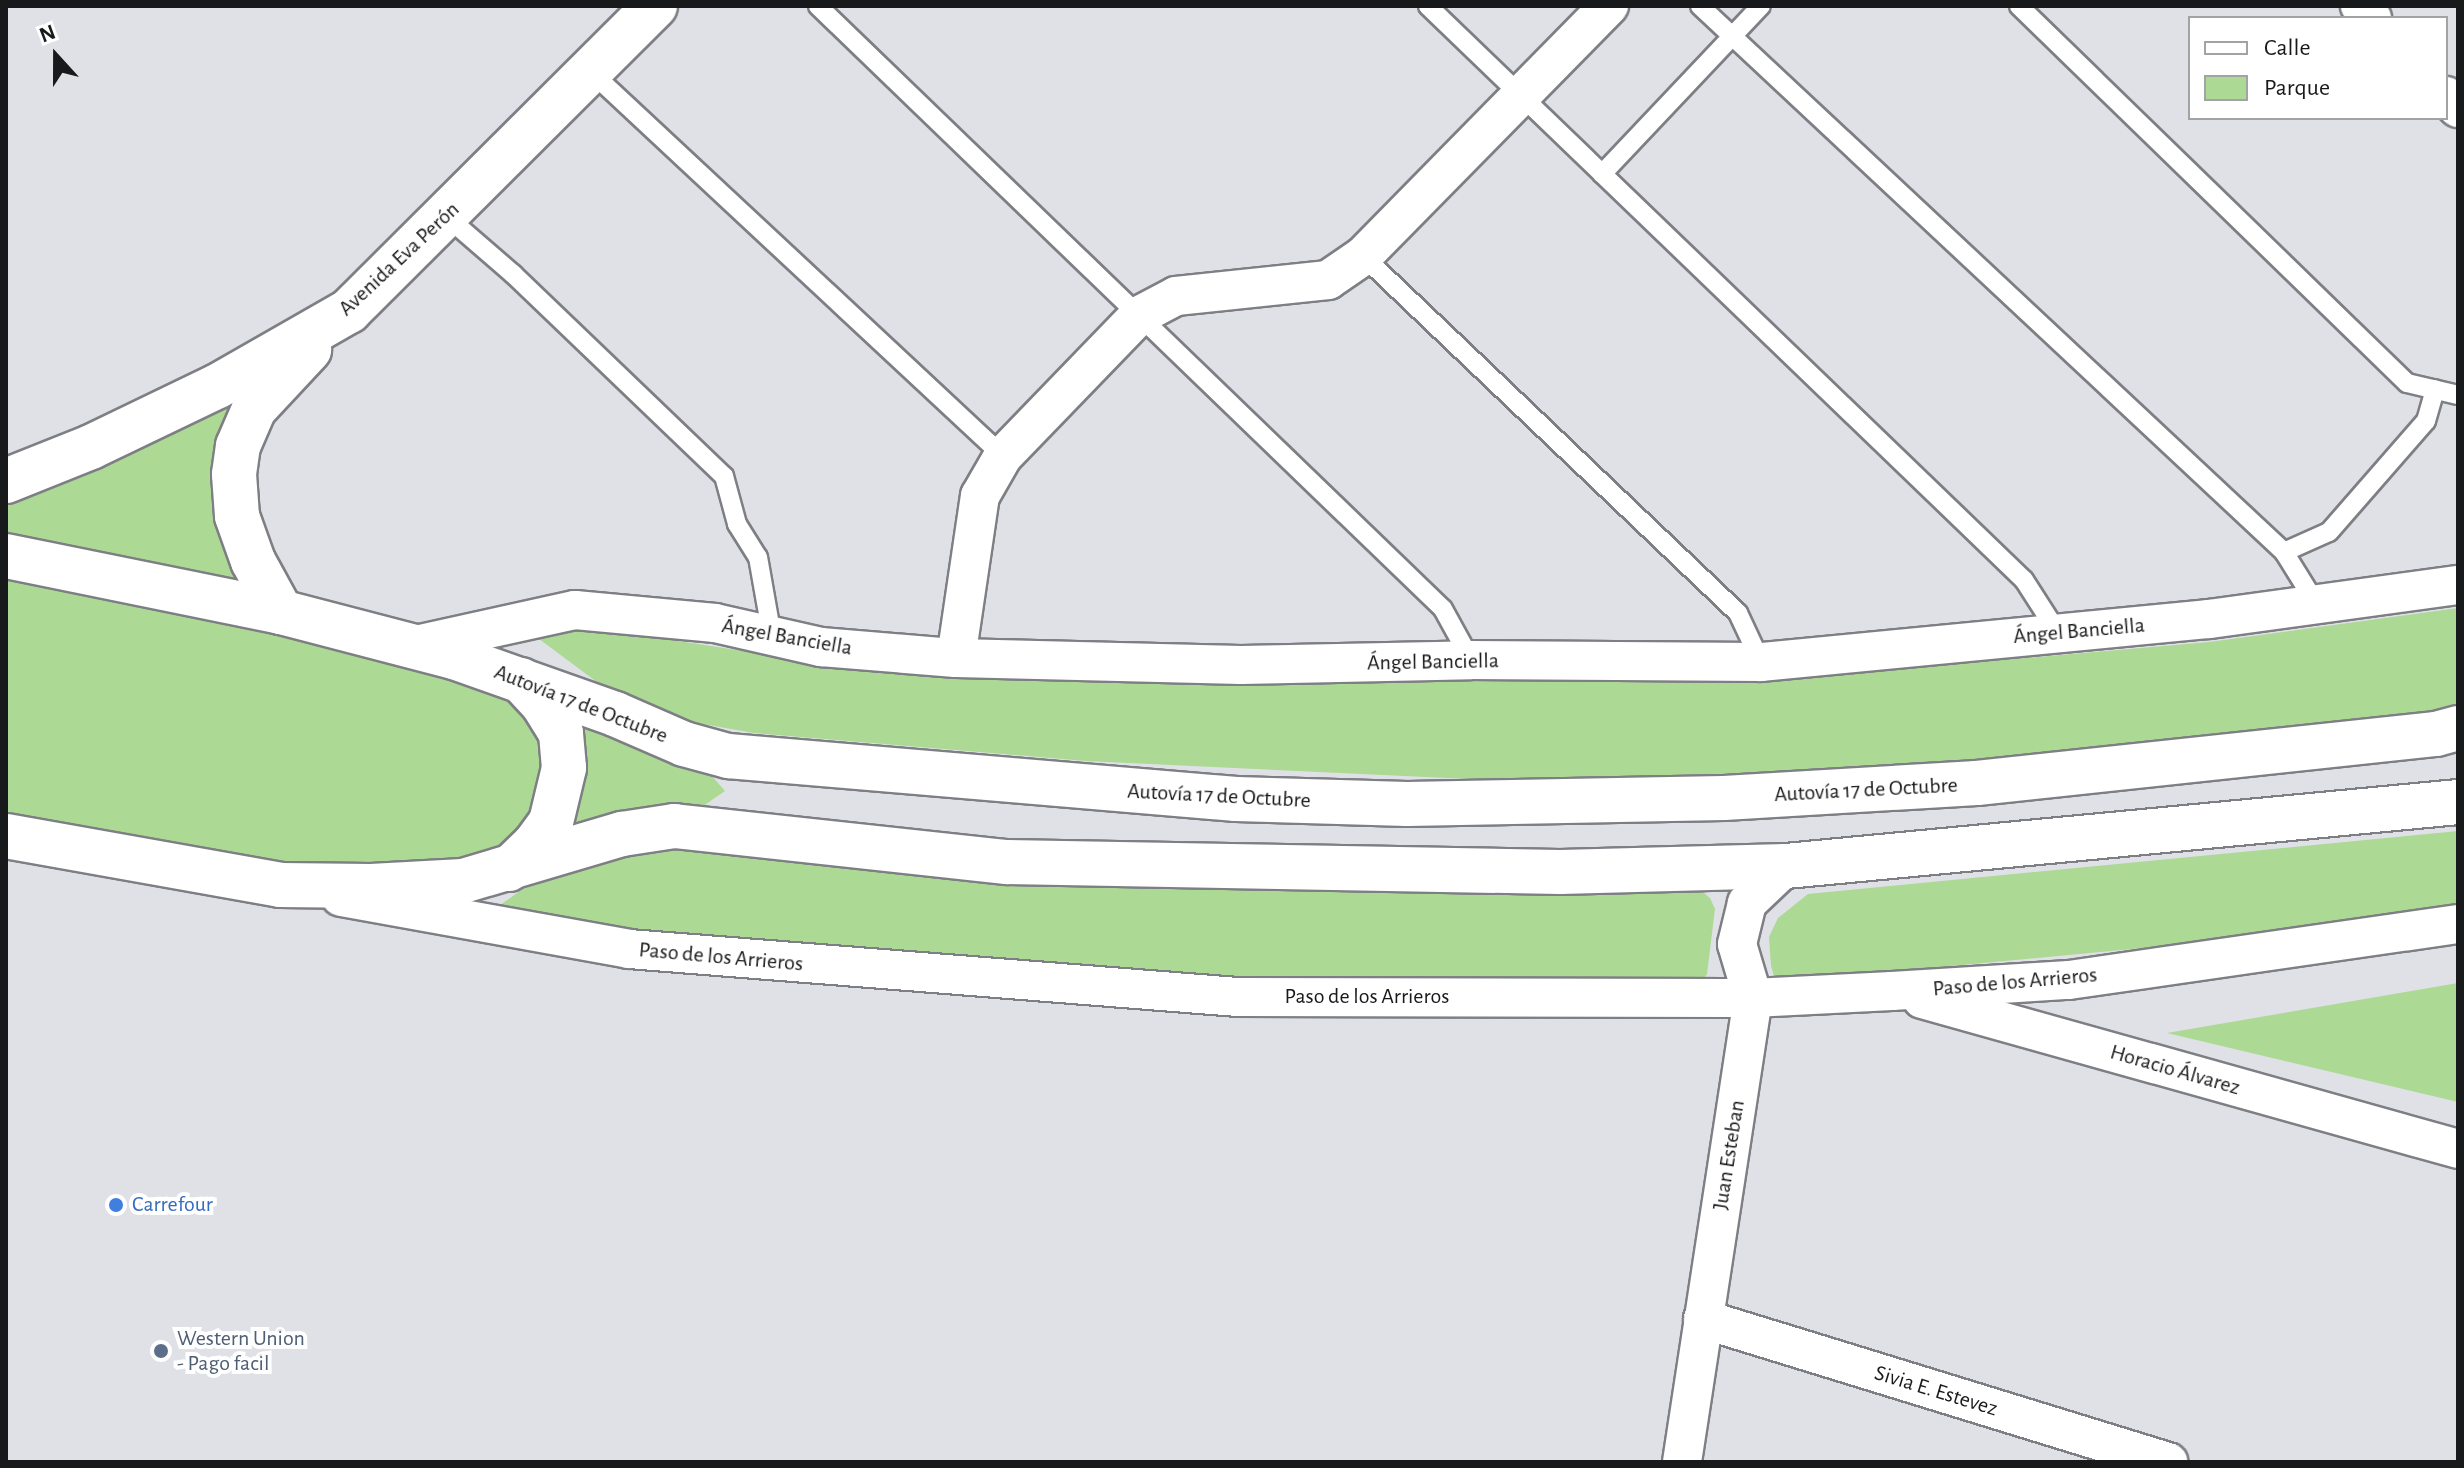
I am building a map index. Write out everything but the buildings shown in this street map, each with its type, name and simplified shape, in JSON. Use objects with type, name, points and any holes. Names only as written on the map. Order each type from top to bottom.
[{"type":"main road","name":"Avenida Eva Perón","points":[[6,481],[91,447],[218,386],[349,311],[655,6]]},
{"type":"main road","points":[[281,612],[253,561],[237,516],[234,474],[238,446],[254,409],[349,311]]},
{"type":"main road","name":"Autovía 17 de Octubre","points":[[6,556],[281,612],[411,646],[521,680],[684,744],[728,756],[1221,798],[1407,804],[1724,798],[1977,783],[2436,734],[2458,728]]},
{"type":"main road","points":[[509,869],[535,844],[551,822],[564,768],[561,733],[543,704],[521,680]]},
{"type":"main road","points":[[6,836],[280,885],[371,886],[463,881],[622,834],[674,826],[1007,862],[1560,872],[1786,866],[2458,802]]},
{"type":"street","points":[[956,658],[980,496],[1003,456],[1138,316],[1176,296],[1328,280],[1363,256],[1609,6]]},
{"type":"street","name":"Ángel Banciella","points":[[411,646],[575,610],[715,623],[821,647],[956,658],[1241,665],[1471,660],[1761,662],[2317,605],[2458,585]]},
{"type":"street","name":"Juan Esteban","points":[[1682,1462],[1753,998],[1737,944],[1747,903],[1786,866]]},
{"type":"street","name":"Paso de los Arrieros","points":[[280,885],[577,943],[775,962],[1238,997],[1753,998],[1892,991],[2069,980],[2458,924]]},
{"type":"street","name":"Horacio Álvarez","points":[[1892,991],[2458,1149]]},
{"type":"street","name":"Sivia E. Estevez","points":[[1703,1319],[2169,1462]]},
{"type":"lane","points":[[818,6],[1443,609],[1471,660]]},
{"type":"lane","points":[[1428,6],[2024,580],[2058,633]]},
{"type":"lane","points":[[1700,6],[2284,552],[2317,605]]},
{"type":"lane","points":[[1602,174],[1761,6]]},
{"type":"lane","points":[[2019,6],[2407,383],[2458,395]]},
{"type":"lane","points":[[590,71],[1003,456]]},
{"type":"lane","points":[[446,216],[513,274],[724,476],[737,524],[758,557],[772,636]]},
{"type":"lane","points":[[1363,256],[1738,613],[1761,662]]},
{"type":"lane","points":[[2284,552],[2329,532],[2426,421],[2435,389]]},
{"type":"green space","points":[[349,311],[238,446],[281,612],[684,744],[725,791],[674,826],[371,886],[6,834],[6,481]]},
{"type":"green space","points":[[2458,608],[2458,704],[2427,715],[2020,756],[1753,773],[1490,780],[1086,761],[754,733],[680,720],[609,691],[527,630],[608,630],[834,665],[1762,681],[2209,642]]},
{"type":"green space","points":[[2458,831],[2458,909],[2269,936],[1782,982],[1774,976],[1771,966],[1769,937],[1778,918],[1808,894]]},
{"type":"green space","points":[[675,840],[1520,889],[1703,892],[1715,909],[1707,974],[1700,984],[1237,986],[649,940],[493,910],[520,891],[553,875]]},
{"type":"green space","points":[[2458,983],[2458,1102],[2167,1033]]},
{"type":"place","name":"Carrefour","points":[[116,1205]]},
{"type":"place","name":"Western Union - Pago facil","points":[[161,1351]]}]
